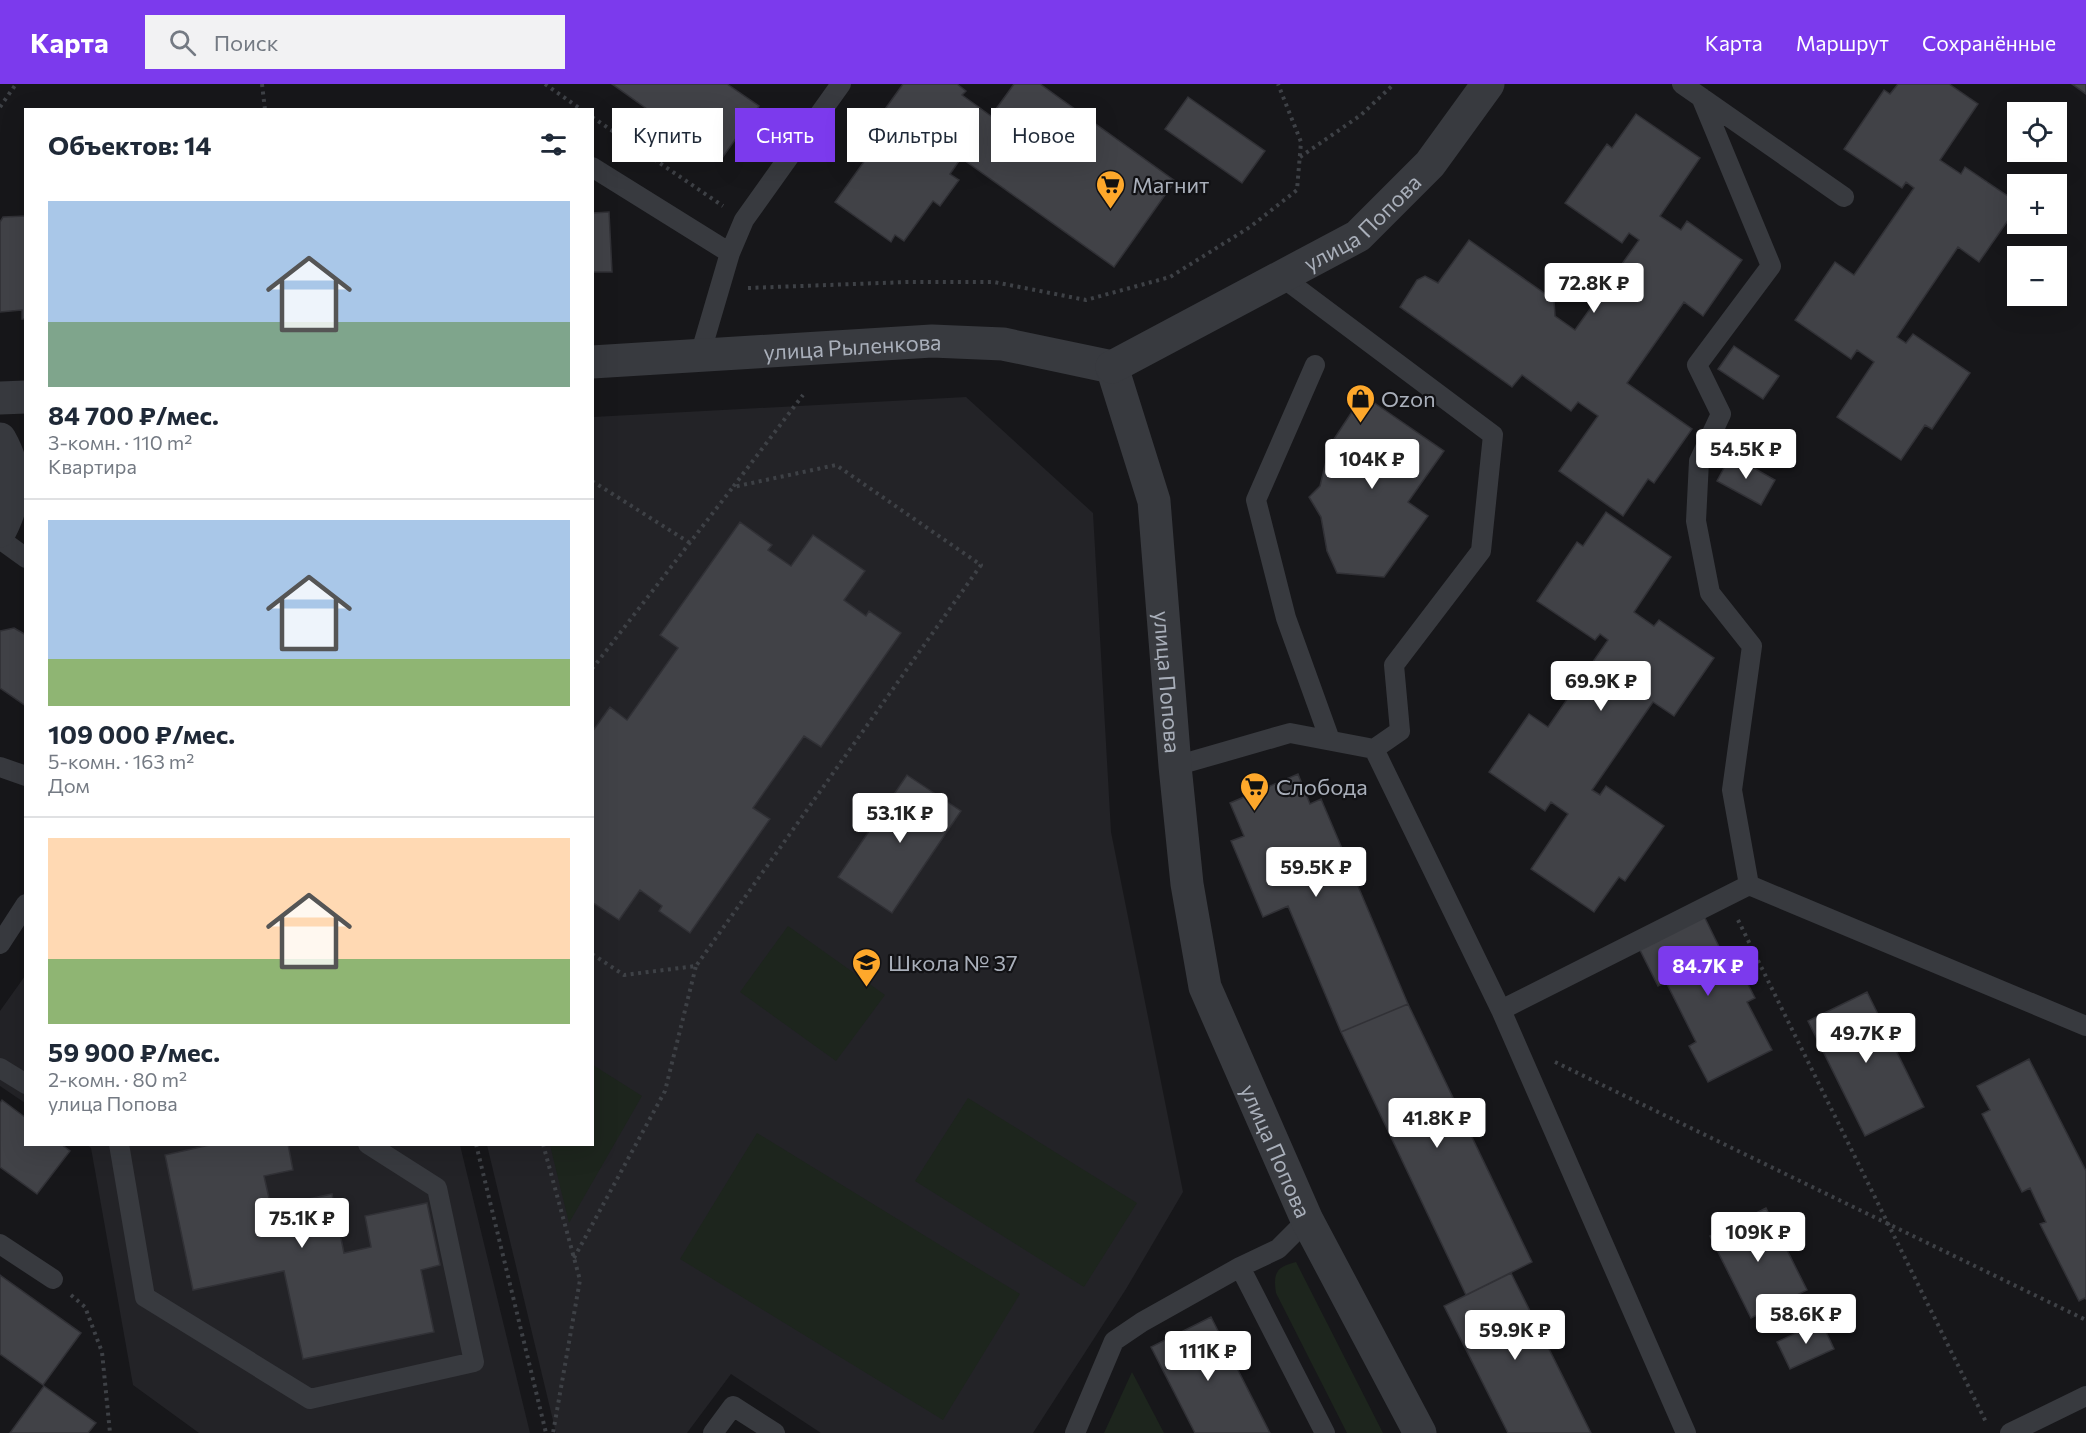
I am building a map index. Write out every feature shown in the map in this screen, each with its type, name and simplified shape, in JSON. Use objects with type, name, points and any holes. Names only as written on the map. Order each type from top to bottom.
[{"type":"street","name":"улица Попова","points":[[1420,1433],[1307,1220],[1205,987],[1187,884],[1175,766],[1154,501],[1112,367],[1358,236],[1430,165],[1488,84]]},
{"type":"street","name":"улица Рыленкова","points":[[594,362],[932,340],[1003,344],[1112,367]]},
{"type":"street","points":[[0,398],[24,397]]},
{"type":"street","points":[[0,531],[10,512],[14,484],[12,441]]},
{"type":"lane","points":[[700,355],[730,253],[744,220],[841,84]]},
{"type":"lane","points":[[1682,84],[1844,197]]},
{"type":"lane","points":[[1701,97],[1771,266],[1697,365],[1721,414],[1699,461],[1696,521],[1710,593],[1752,646],[1732,790],[1749,885]]},
{"type":"lane","points":[[594,168],[730,253]]},
{"type":"lane","points":[[1175,766],[1290,733],[1374,749],[1400,730],[1394,664],[1481,551],[1494,435],[1282,277]]},
{"type":"lane","points":[[1315,365],[1256,500],[1286,618],[1330,740]]},
{"type":"lane","points":[[0,539],[24,557]]},
{"type":"lane","points":[[1374,749],[1501,1010],[1686,1433]]},
{"type":"lane","points":[[0,767],[24,775]]},
{"type":"lane","points":[[1501,1010],[1749,885],[2086,1026]]},
{"type":"lane","points":[[0,944],[24,907]]},
{"type":"lane","points":[[0,1068],[24,1083]]},
{"type":"lane","points":[[119,1146],[145,1297],[310,1399],[474,1362],[437,1188],[371,1146]]},
{"type":"lane","points":[[1075,1433],[1114,1341],[1142,1322],[1240,1267],[1278,1249],[1307,1220]]},
{"type":"lane","points":[[0,1244],[52,1279]]},
{"type":"lane","points":[[1240,1267],[1325,1433]]},
{"type":"lane","points":[[2010,1433],[2086,1396]]},
{"type":"lane","points":[[713,1433],[733,1406],[775,1433]]},
{"type":"path","points":[[0,106],[16,84]]},
{"type":"path","points":[[262,84],[265,108]]},
{"type":"path","points":[[545,84],[579,108]]},
{"type":"path","points":[[720,289],[907,282],[994,282],[1086,300],[1170,277],[1250,227],[1297,190],[1301,142],[1278,84]]},
{"type":"path","points":[[1300,157],[1361,115],[1394,84]]},
{"type":"path","points":[[594,118],[744,220]]},
{"type":"path","points":[[594,666],[803,395]]},
{"type":"path","points":[[574,1258],[665,1091],[696,966],[981,565],[837,465],[733,487]]},
{"type":"path","points":[[594,482],[690,543]]},
{"type":"path","points":[[1726,896],[1987,1423]]},
{"type":"path","points":[[594,955],[624,975],[696,966]]},
{"type":"path","points":[[1516,1043],[2086,1320]]},
{"type":"path","points":[[476,1146],[546,1433]]},
{"type":"path","points":[[544,1146],[580,1280],[553,1433]]},
{"type":"path","points":[[52,1279],[85,1307],[102,1352],[110,1433]]},
{"type":"shaded area","name":"Школа № 37","points":[[966,397],[1093,513],[1111,832],[1183,1192],[1126,1289],[1033,1433],[821,1433],[731,1374],[687,1433],[556,1433],[487,1146],[594,1146],[594,417]]},
{"type":"shaded area","points":[[788,926],[885,995],[836,1061],[740,992]]},
{"type":"shaded area","points":[[24,977],[24,1102],[0,1086],[0,1011]]},
{"type":"shaded area","points":[[594,1066],[642,1096],[569,1223],[550,1146],[594,1146]]},
{"type":"shaded area","points":[[968,1098],[1137,1203],[1084,1287],[915,1181]]},
{"type":"shaded area","points":[[757,1133],[1020,1294],[943,1420],[680,1259]]},
{"type":"shaded area","points":[[88,1146],[460,1146],[530,1433],[199,1433],[133,1385],[91,1148]]},
{"type":"shaded area","points":[[1296,1262],[1383,1433],[1347,1433],[1276,1293],[1277,1272],[1284,1266]]},
{"type":"shaded area","points":[[1132,1372],[1164,1433],[1104,1433]]},
{"type":"building","points":[[612,84],[727,84],[759,106],[758,108],[735,108],[735,140],[723,157],[723,108],[646,108]]},
{"type":"building","points":[[903,84],[957,84],[966,91],[962,95],[991,116],[991,162],[1096,162],[1096,124],[1175,181],[1114,267],[967,162],[979,162],[979,108],[886,108]]},
{"type":"building","points":[[1014,84],[1040,84],[1073,108],[997,108]]},
{"type":"building","points":[[1898,84],[1949,84],[1978,104],[1940,160],[1961,174],[1965,167],[2007,196],[2007,222],[1979,262],[1958,247],[1897,337],[1906,343],[1913,334],[1970,373],[1932,429],[1925,425],[1901,460],[1837,417],[1874,362],[1857,350],[1851,359],[1795,320],[1835,262],[1854,275],[1914,188],[1906,182],[1902,188],[1844,149],[1884,90],[1890,94]]},
{"type":"building","points":[[2072,84],[2086,84],[2086,94]]},
{"type":"building","points":[[1188,97],[1265,151],[1242,183],[1165,129]]},
{"type":"building","points":[[1636,114],[1700,158],[1660,216],[1681,230],[1687,221],[1742,260],[1703,316],[1684,302],[1627,383],[1692,429],[1654,483],[1648,479],[1623,516],[1559,471],[1598,416],[1578,402],[1571,411],[1522,375],[1512,387],[1400,307],[1417,280],[1425,276],[1438,283],[1469,240],[1554,300],[1555,316],[1575,330],[1639,240],[1629,233],[1622,243],[1565,203],[1607,144],[1612,148]]},
{"type":"building","points":[[864,162],[958,162],[950,174],[959,180],[940,206],[933,201],[904,241],[895,235],[891,242],[835,202]]},
{"type":"building","points":[[609,212],[612,272],[594,272],[594,213]]},
{"type":"building","points":[[24,216],[24,319],[22,319],[22,310],[0,312],[0,222],[3,217]]},
{"type":"building","points":[[1734,346],[1779,376],[1763,399],[1718,369]]},
{"type":"building","points":[[1363,395],[1444,451],[1408,502],[1428,516],[1384,577],[1337,573],[1327,551],[1321,517],[1309,497],[1320,486],[1330,445]]},
{"type":"building","points":[[1731,455],[1775,480],[1761,505],[1717,481]]},
{"type":"building","points":[[1606,512],[1671,557],[1634,612],[1654,626],[1659,620],[1714,658],[1674,716],[1653,702],[1592,790],[1600,795],[1606,786],[1664,826],[1625,881],[1619,877],[1594,912],[1531,869],[1568,814],[1551,802],[1545,811],[1489,772],[1529,714],[1548,727],[1608,640],[1600,634],[1595,640],[1537,601],[1577,542],[1583,546]]},
{"type":"building","points":[[740,522],[772,545],[768,550],[791,566],[813,535],[865,571],[844,600],[866,616],[869,611],[901,633],[821,747],[804,736],[753,808],[770,819],[690,933],[659,911],[662,906],[640,890],[619,920],[594,903],[594,729],[610,707],[627,720],[678,648],[660,635]]},
{"type":"building","points":[[14,628],[24,634],[24,705],[0,688],[0,631]]},
{"type":"building","points":[[1298,774],[1310,804],[1321,799],[1408,1004],[1341,1032],[1288,906],[1263,917],[1231,841],[1244,836],[1230,803]]},
{"type":"building","points":[[907,775],[961,811],[892,913],[838,877]]},
{"type":"building","points":[[1703,914],[1728,965],[1736,961],[1755,998],[1747,1002],[1772,1050],[1708,1082],[1689,1046],[1696,1042],[1666,982],[1658,986],[1638,946]]},
{"type":"building","points":[[1867,992],[1924,1107],[1865,1136],[1808,1021]]},
{"type":"building","points":[[1408,1004],[1532,1262],[1466,1295],[1341,1032]]},
{"type":"building","points":[[2029,1059],[2086,1171],[2086,1299],[2079,1301],[2040,1224],[2046,1222],[2030,1188],[2022,1192],[1982,1114],[1990,1110],[1977,1086]]},
{"type":"building","points":[[2,1100],[24,1116],[24,1146],[64,1146],[70,1151],[37,1194],[0,1167],[0,1103]]},
{"type":"building","points":[[205,1146],[288,1146],[293,1170],[264,1176],[271,1207],[332,1194],[344,1253],[371,1247],[365,1216],[427,1203],[440,1265],[421,1270],[434,1332],[303,1359],[284,1271],[193,1290],[165,1155]]},
{"type":"building","points":[[1766,1208],[1807,1290],[1751,1318],[1710,1236]]},
{"type":"building","points":[[1511,1273],[1591,1433],[1508,1433],[1444,1306]]},
{"type":"building","points":[[0,1275],[81,1333],[43,1385],[0,1354]]},
{"type":"building","points":[[1211,1317],[1270,1433],[1195,1433],[1151,1347]]},
{"type":"building","points":[[1821,1321],[1834,1349],[1790,1369],[1777,1342]]},
{"type":"building","points":[[44,1386],[96,1423],[88,1433],[10,1433]]},
{"type":"place","name":"Магнит","points":[[1111,210]]},
{"type":"place","name":"Ozon","points":[[1360,424]]},
{"type":"place","name":"Слобода","points":[[1255,812]]},
{"type":"place","name":"Школа № 37","points":[[867,988]]}]
